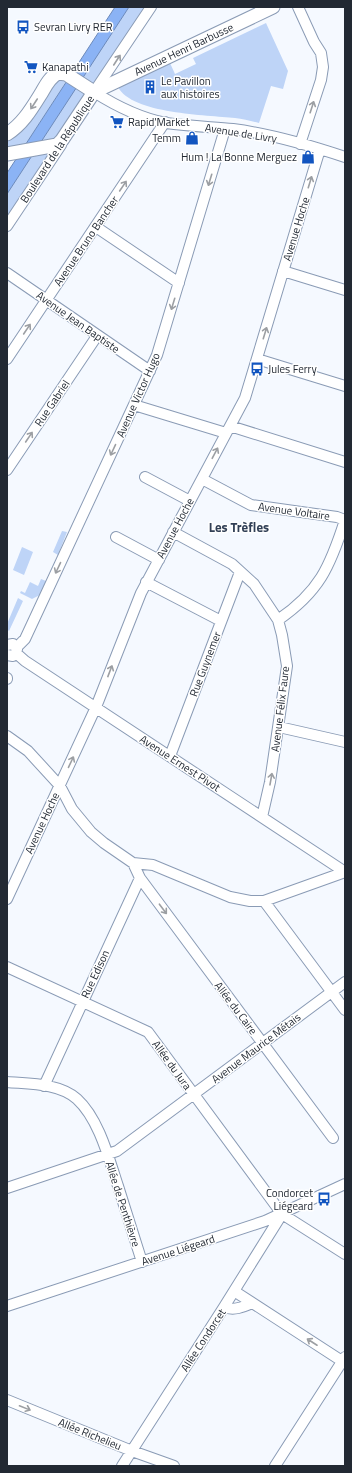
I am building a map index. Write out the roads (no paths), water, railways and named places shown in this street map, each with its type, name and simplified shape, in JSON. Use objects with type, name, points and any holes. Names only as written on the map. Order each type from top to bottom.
[{"type":"main road","name":"Avenue Henri Barbusse","points":[[90,89],[273,7]]},
{"type":"main road","points":[[7,134],[23,121],[50,79],[59,70],[90,89]]},
{"type":"main road","name":"Boulevard de la République","points":[[62,140],[90,89]]},
{"type":"main road","points":[[12,154],[57,145],[62,140]]},
{"type":"street","points":[[90,89],[151,7]]},
{"type":"street","points":[[298,7],[314,42],[321,53],[323,67],[321,80],[300,144]]},
{"type":"street","name":"Avenue de Livry","points":[[90,89],[110,103],[133,114],[165,122],[270,136],[345,157]]},
{"type":"street","name":"Avenue Bruno Bancher","points":[[7,358],[165,122]]},
{"type":"street","name":"Avenue Victor Hugo","points":[[11,647],[19,645],[25,639],[157,355],[225,129]]},
{"type":"street","name":"Boulevard de la République","points":[[7,226],[61,146],[62,140]]},
{"type":"street","name":"Avenue Hoche","points":[[7,899],[96,707],[146,582],[245,398],[320,149]]},
{"type":"street","points":[[96,227],[179,283]]},
{"type":"street","points":[[283,271],[345,290]]},
{"type":"street","name":"Avenue Jean Baptiste","points":[[7,273],[150,371]]},
{"type":"street","name":"Rue Gabriel","points":[[8,466],[97,336]]},
{"type":"street","points":[[257,360],[345,386]]},
{"type":"street","points":[[134,404],[345,462]]},
{"type":"street","points":[[146,477],[190,501]]},
{"type":"street","name":"Avenue Voltaire","points":[[202,479],[251,505],[337,517],[345,520]]},
{"type":"street","points":[[278,620],[309,596],[324,573],[336,550],[345,520]]},
{"type":"street","name":"Avenue Félix Faure","points":[[173,532],[232,564],[254,584],[278,620],[287,666],[270,782],[262,817]]},
{"type":"street","points":[[116,537],[159,560]]},
{"type":"street","name":"Rue Guynemer","points":[[170,756],[240,572]]},
{"type":"street","points":[[146,582],[221,621]]},
{"type":"street","name":"Avenue Ernest Pivot","points":[[11,647],[26,661],[345,872]]},
{"type":"street","points":[[279,727],[345,742]]},
{"type":"street","points":[[7,736],[28,751],[60,786],[72,809],[91,832],[133,863],[153,865],[230,897],[250,901],[264,901],[345,872]]},
{"type":"street","points":[[133,863],[140,878]]},
{"type":"street","name":"Rue Edison","points":[[44,1086],[140,878]]},
{"type":"street","name":"Allée du Caire","points":[[140,878],[333,1138]]},
{"type":"street","points":[[264,901],[345,1010]]},
{"type":"street","name":"Allée du Jura","points":[[7,967],[148,1032],[282,1214]]},
{"type":"street","name":"Avenue Maurice Métais","points":[[107,1155],[117,1151],[345,982]]},
{"type":"street","points":[[7,1082],[44,1086],[61,1090],[77,1098],[91,1115],[107,1155]]},
{"type":"street","name":"Allée de Penthièvre","points":[[7,1188],[107,1155],[142,1262]]},
{"type":"street","name":"Avenue Liégeard","points":[[7,1306],[282,1214],[345,1184]]},
{"type":"street","points":[[282,1214],[345,1254]]},
{"type":"street","name":"Allée Condorcet","points":[[122,1466],[282,1214]]},
{"type":"street","points":[[234,1291],[344,1360],[275,1466]]},
{"type":"street","points":[[224,1307],[229,1309],[236,1308],[252,1303]]},
{"type":"street","name":"Allée Richelieu","points":[[7,1400],[132,1451],[174,1466]]},
{"type":"water","points":[[115,7],[129,7],[7,194],[7,173]]},
{"type":"place","name":"Sevran Livry RER","points":[[23,27]]},
{"type":"place","name":"Kanapathi","points":[[31,67]]},
{"type":"place","name":"Le Pavillon aux histoires","points":[[150,87]]},
{"type":"place","name":"Rapid'Market","points":[[117,122]]},
{"type":"place","name":"Temm","points":[[192,138]]},
{"type":"place","name":"Hum ! La Bonne Merguez","points":[[308,157]]},
{"type":"place","name":"Jules Ferry","points":[[257,369]]},
{"type":"place","name":"Condorcet Liégeard","points":[[324,1199]]},
{"type":"district","name":"Les Trèfles","points":[[239,527]]}]
